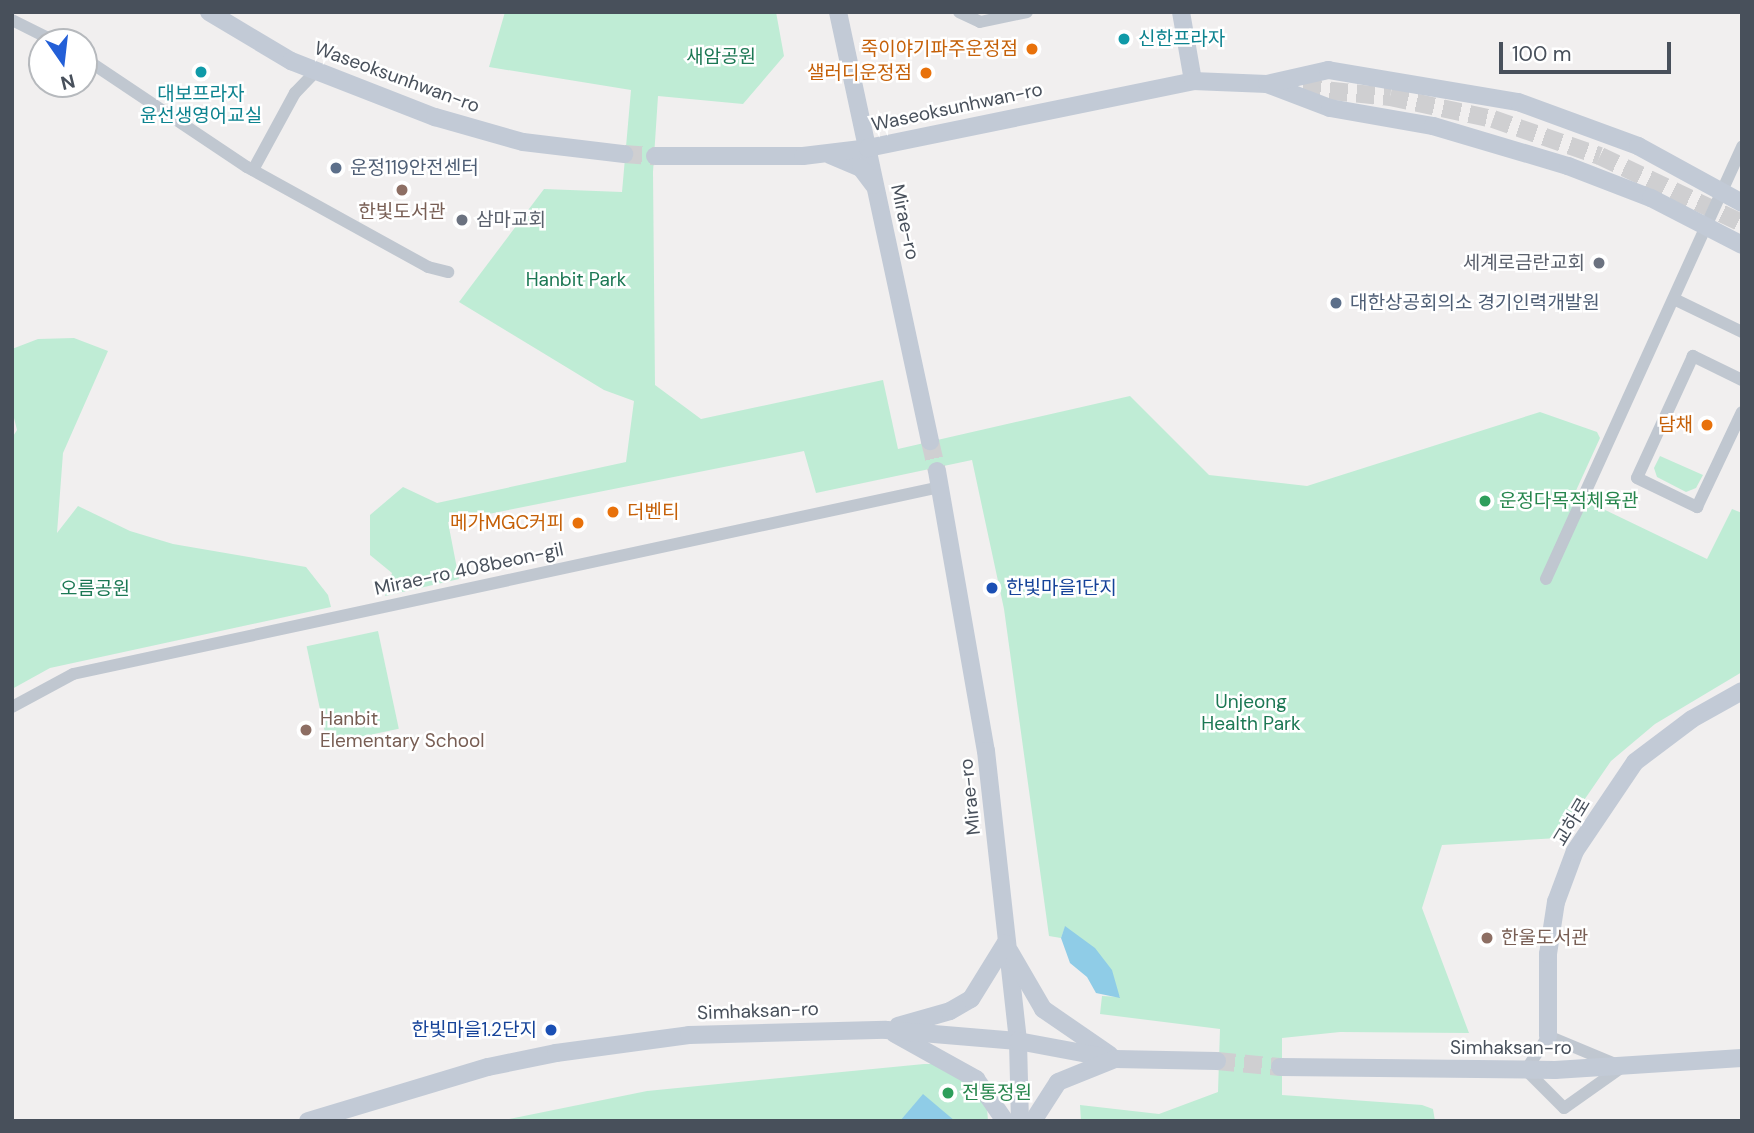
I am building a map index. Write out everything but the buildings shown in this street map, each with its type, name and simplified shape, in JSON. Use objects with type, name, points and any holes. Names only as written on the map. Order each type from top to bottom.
[{"type":"street","name":"Waseoksunhwan-ro","points":[[209,12],[316,71],[435,117],[523,142],[624,154]]},
{"type":"street","name":"Mirae-ro","points":[[838,12],[930,441]]},
{"type":"street","points":[[959,12],[980,22],[1027,12]]},
{"type":"street","points":[[1181,12],[1193,81]]},
{"type":"street","points":[[12,20],[28,28]]},
{"type":"street","points":[[98,67],[253,170],[428,267],[448,272]]},
{"type":"street","points":[[1267,84],[1328,70],[1518,102],[1637,146],[1742,203]]},
{"type":"street","points":[[253,170],[295,93],[316,71]]},
{"type":"street","name":"Waseoksunhwan-ro","points":[[654,156],[741,159],[816,155],[868,148],[1193,81],[1267,84]]},
{"type":"street","points":[[1267,84],[1329,108],[1433,125],[1568,166],[1651,198],[1742,245]]},
{"type":"street","points":[[858,101],[872,124],[883,131],[913,138]]},
{"type":"street","points":[[816,155],[845,141],[858,117],[858,101]]},
{"type":"street","points":[[878,194],[877,177],[887,154],[913,138]]},
{"type":"street","points":[[1546,579],[1723,194],[1742,146]]},
{"type":"street","points":[[816,155],[847,158],[871,179],[878,194]]},
{"type":"street","points":[[1674,299],[1742,332]]},
{"type":"street","points":[[1742,380],[1693,356],[1637,478],[1697,507],[1742,412]]},
{"type":"street","name":"Mirae-ro","points":[[939,479],[986,751],[1005,944],[1018,1041],[1020,1121]]},
{"type":"street","name":"Mirae-ro 408beon-gil","points":[[12,707],[73,674],[939,479]]},
{"type":"street","name":"교하로","points":[[1548,1036],[1545,1019],[1550,941],[1556,902],[1575,851],[1635,762],[1692,719],[1742,691]]},
{"type":"street","points":[[886,1030],[961,1006],[971,999],[1005,944],[1043,1009],[1115,1059]]},
{"type":"street","points":[[886,1030],[975,1079],[1005,1121]]},
{"type":"street","name":"Simhaksan-ro","points":[[308,1121],[415,1085],[569,1050],[689,1035],[886,1030],[1018,1041],[1115,1059],[1217,1061]]},
{"type":"street","points":[[1548,1036],[1622,1067],[1565,1114],[1526,1070],[1548,1036]]},
{"type":"street","name":"Simhaksan-ro","points":[[1280,1067],[1526,1070],[1622,1067],[1742,1058]]},
{"type":"street","points":[[1033,1121],[1058,1082],[1115,1059]]},
{"type":"green space","name":"Unjeong Health Park","points":[[505,12],[776,12],[784,56],[743,104],[658,96],[653,172],[655,385],[701,419],[883,380],[898,449],[1130,396],[1209,475],[1307,486],[1540,412],[1597,432],[1600,438],[1574,495],[1707,559],[1732,509],[1742,513],[1742,672],[1655,724],[1611,761],[1558,838],[1442,845],[1422,908],[1469,1033],[1340,1032],[1282,1038],[1282,1095],[1422,1105],[1433,1109],[1435,1121],[1081,1121],[1080,1105],[1159,1114],[1218,1092],[1220,1029],[1100,1014],[1102,996],[1120,997],[1065,927],[1061,938],[1049,936],[1004,609],[972,460],[816,493],[804,451],[448,522],[459,579],[385,596],[392,573],[370,555],[370,515],[403,487],[437,503],[626,462],[634,401],[604,390],[459,302],[544,189],[622,192],[631,90],[489,67]]},
{"type":"green space","name":"오름공원","points":[[74,338],[108,351],[63,453],[57,533],[78,506],[130,531],[173,544],[306,567],[328,595],[331,607],[50,668],[12,689],[12,438],[17,430],[12,410],[12,349],[38,339]]},
{"type":"green space","points":[[1660,456],[1703,475],[1696,488],[1686,492],[1657,477],[1654,468]]},
{"type":"green space","points":[[378,631],[399,729],[327,744],[307,646]]},
{"type":"green space","points":[[924,1064],[949,1064],[986,1095],[988,1121],[500,1121],[647,1091]]},
{"type":"water","points":[[1065,926],[1095,948],[1112,970],[1120,998],[1096,993],[1087,977],[1070,963],[1061,938]]},
{"type":"water","points":[[923,1094],[955,1121],[900,1121]]},
{"type":"tunnel","points":[[1276,85],[1390,97],[1493,119],[1600,156],[1742,223]]},
{"type":"tunnel","points":[[624,154],[655,156]]},
{"type":"tunnel","points":[[930,441],[937,471]]},
{"type":"tunnel","points":[[1217,1061],[1280,1067]]},
{"type":"place","name":"신한프라자","points":[[1124,39]]},
{"type":"place","name":"죽이야기파주운정점","points":[[1032,49]]},
{"type":"place","name":"대보프라자 윤선생영어교실","points":[[201,72]]},
{"type":"place","name":"샐러디운정점","points":[[926,73]]},
{"type":"place","name":"운정119안전센터","points":[[336,168]]},
{"type":"place","name":"한빛도서관","points":[[402,190]]},
{"type":"place","name":"삼마교회","points":[[462,220]]},
{"type":"place","name":"세계로금란교회","points":[[1599,263]]},
{"type":"place","name":"대한상공회의소 경기인력개발원","points":[[1336,303]]},
{"type":"place","name":"담채","points":[[1707,425]]},
{"type":"place","name":"운정다목적체육관","points":[[1485,501]]},
{"type":"place","name":"더벤티","points":[[613,512]]},
{"type":"place","name":"메가MGC커피","points":[[578,523]]},
{"type":"place","name":"한빛마을1단지","points":[[992,588]]},
{"type":"place","name":"Hanbit Elementary School","points":[[306,730]]},
{"type":"place","name":"한울도서관","points":[[1487,938]]},
{"type":"place","name":"한빛마을1.2단지","points":[[551,1030]]},
{"type":"place","name":"전통정원","points":[[948,1093]]},
{"type":"park label","name":"새암공원","points":[[721,57]]},
{"type":"park label","name":"Hanbit Park","points":[[576,280]]}]
